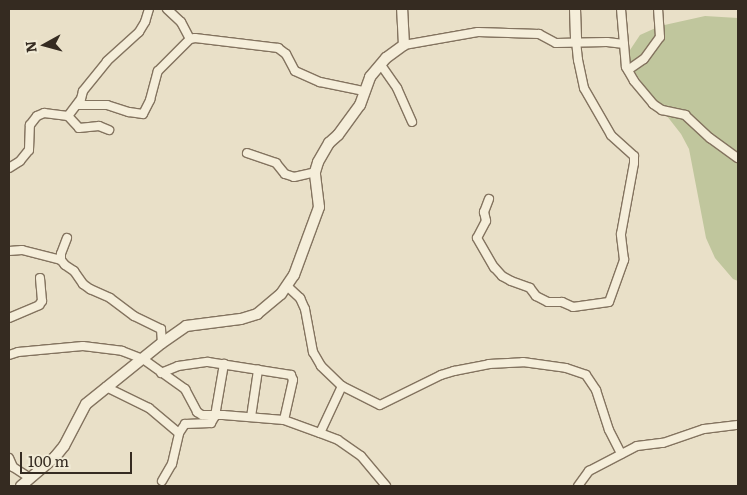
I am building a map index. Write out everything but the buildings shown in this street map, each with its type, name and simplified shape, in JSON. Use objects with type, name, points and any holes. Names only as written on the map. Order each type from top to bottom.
[{"type":"street","points":[[68,116],[82,99],[83,92],[107,61],[139,32],[145,22],[149,9]]},
{"type":"street","points":[[167,9],[181,22],[190,39]]},
{"type":"street","points":[[402,9],[404,45]]},
{"type":"street","points":[[490,198],[484,212],[486,222],[477,238],[494,267],[502,276],[511,282],[530,288],[536,296],[548,302],[562,302],[573,307],[609,302],[624,260],[621,234],[634,156],[611,134],[584,88],[578,60],[575,9]]},
{"type":"street","points":[[620,9],[628,70],[634,81],[654,104],[662,110],[685,115],[710,138],[738,158]]},
{"type":"street","points":[[628,70],[644,59],[660,37],[658,9]]},
{"type":"street","points":[[21,486],[56,457],[64,446],[86,404],[162,343],[186,326],[241,319],[257,314],[268,307],[288,286],[319,207],[316,172],[329,143],[338,135],[360,105],[370,77],[404,45],[478,32],[539,34],[556,42],[624,44]]},
{"type":"street","points":[[77,105],[101,104],[143,114],[150,100],[158,71],[190,39]]},
{"type":"street","points":[[190,39],[278,48],[286,54],[295,71],[320,82],[364,91]]},
{"type":"street","points":[[381,65],[397,88],[412,122]]},
{"type":"street","points":[[9,168],[20,161],[29,150],[30,125],[37,116],[44,112],[68,116],[80,128],[100,126],[109,130]]},
{"type":"street","points":[[247,153],[276,163],[285,174],[294,177],[316,172]]},
{"type":"street","points":[[61,260],[67,238]]},
{"type":"street","points":[[9,251],[22,250],[61,260],[74,271],[83,284],[110,298],[142,321],[161,329],[162,343]]},
{"type":"street","points":[[9,318],[39,305],[42,301],[40,278]]},
{"type":"street","points":[[288,286],[300,298],[305,309],[314,352],[321,366],[342,386],[380,405],[440,375],[489,364],[523,362],[566,368],[586,375],[596,390],[609,430],[621,454]]},
{"type":"street","points":[[9,355],[18,352],[83,346],[122,351],[143,359],[185,389],[197,412],[207,417],[251,417],[284,420],[338,440],[361,456],[386,486]]},
{"type":"street","points":[[161,373],[178,366],[208,362],[291,374],[293,380],[284,420]]},
{"type":"street","points":[[162,481],[172,464],[179,433],[185,424],[211,423],[215,416],[224,364]]},
{"type":"street","points":[[251,417],[258,370]]},
{"type":"street","points":[[320,433],[342,386]]},
{"type":"street","points":[[106,387],[149,408],[179,433]]},
{"type":"street","points":[[578,486],[589,471],[645,443],[664,443],[704,429],[738,424]]},
{"type":"street","points":[[9,458],[13,467],[30,478]]},
{"type":"green space","points":[[705,16],[738,18],[738,281],[733,279],[715,258],[706,238],[689,149],[681,134],[630,65],[630,50],[640,35],[660,26]]}]
